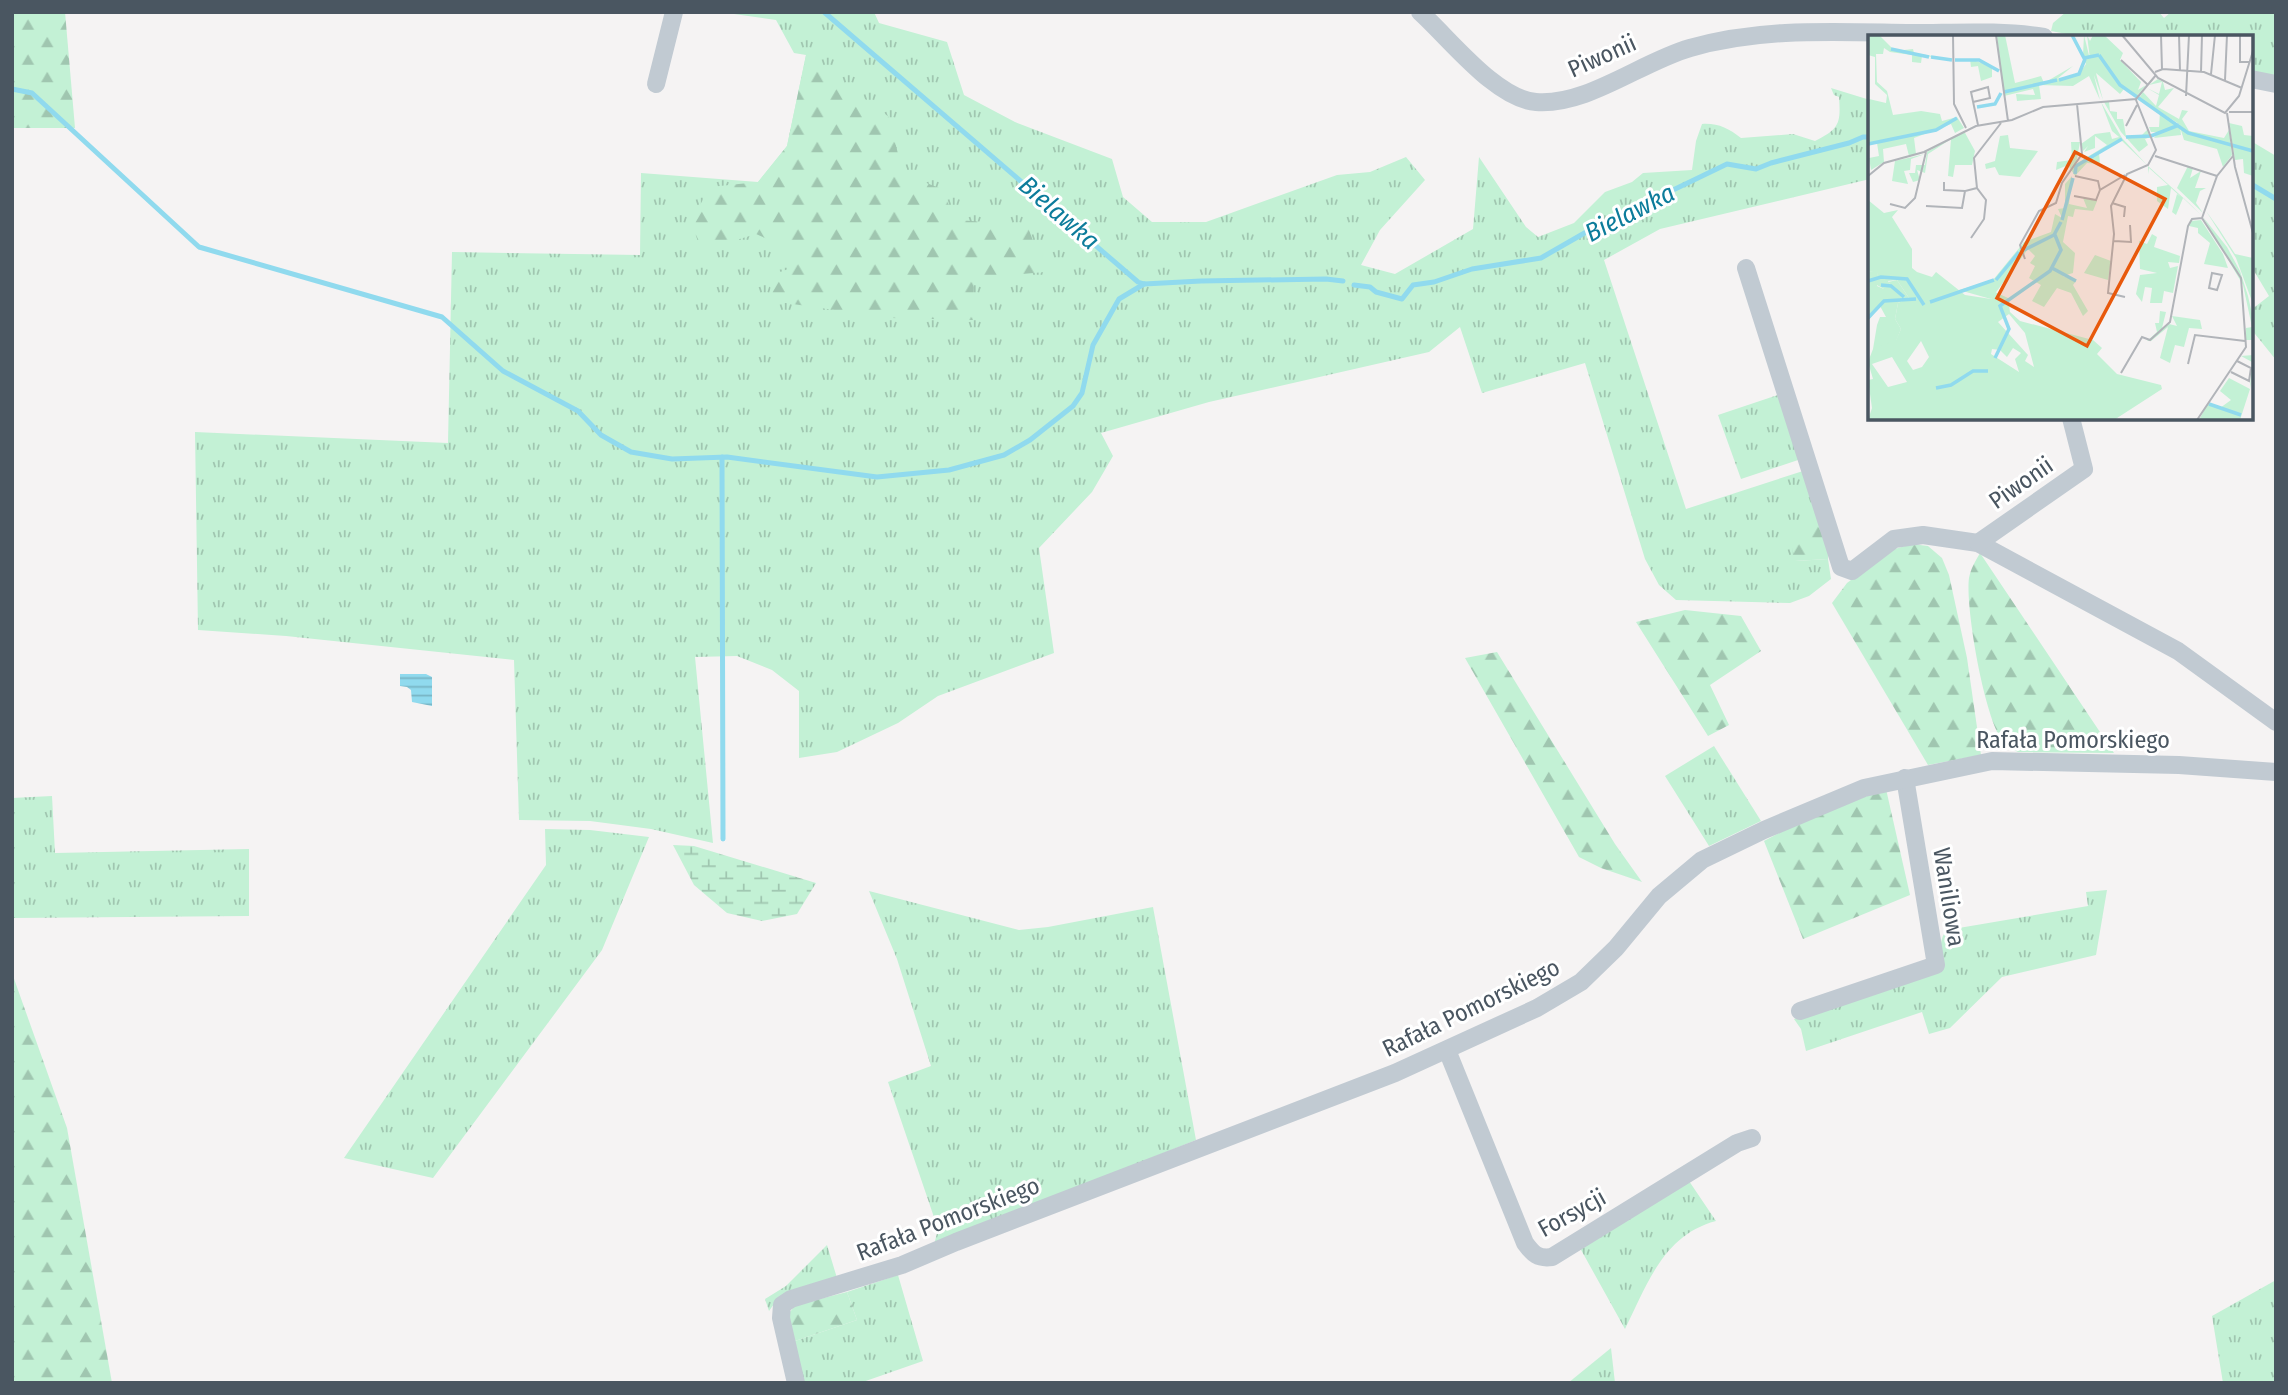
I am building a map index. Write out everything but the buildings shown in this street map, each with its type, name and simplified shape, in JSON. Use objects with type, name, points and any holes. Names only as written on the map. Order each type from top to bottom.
[{"type":"street","points":[[656,84],[674,12]]},
{"type":"street","name":"Piwonii","points":[[1420,12],[1498,87],[1518,98],[1536,102],[1562,100],[1591,91],[1654,60],[1732,37],[1822,32],[1993,32],[2024,35]]},
{"type":"street","points":[[2253,79],[2276,84]]},
{"type":"street","points":[[1746,268],[1841,567],[1852,571],[1894,539],[1923,535],[1978,543],[2178,651],[2276,722]]},
{"type":"street","name":"Piwonii","points":[[1978,543],[2084,469],[2072,420]]},
{"type":"street","name":"Rafała Pomorskiego","points":[[796,1383],[781,1318],[782,1305],[791,1299],[902,1265],[1395,1073],[1537,1008],[1581,982],[1616,948],[1659,896],[1702,860],[1815,807],[1864,788],[1992,761],[2179,765],[2276,772]]},
{"type":"street","name":"Waniliowa","points":[[1800,1011],[1936,965],[1905,778]]},
{"type":"street","name":"Forsycji","points":[[1447,1050],[1525,1243],[1534,1254],[1543,1258],[1552,1257],[1737,1143],[1752,1138]]},
{"type":"green space","points":[[12,12],[65,12],[75,128],[12,128]]},
{"type":"green space","points":[[720,12],[874,12],[879,23],[947,42],[964,95],[1015,122],[1112,159],[1123,197],[1152,222],[1206,222],[1337,175],[1370,172],[1406,157],[1425,180],[1380,230],[1361,265],[1395,274],[1473,229],[1479,157],[1526,227],[1538,237],[1574,223],[1605,192],[1632,182],[1643,173],[1692,170],[1696,141],[1702,124],[1723,127],[1741,138],[1793,134],[1815,141],[1834,129],[1839,120],[1839,97],[1834,95],[1831,88],[1868,99],[1868,179],[1660,229],[1604,260],[1686,509],[1803,471],[1823,522],[1795,561],[1828,559],[1831,579],[1809,596],[1790,603],[1676,600],[1659,585],[1645,559],[1585,363],[1482,393],[1460,327],[1429,352],[1209,402],[1101,433],[1113,456],[1092,492],[1039,548],[1054,653],[938,696],[898,723],[837,752],[799,758],[799,691],[772,670],[737,656],[695,657],[713,843],[651,829],[590,821],[519,820],[514,660],[286,636],[198,630],[195,432],[448,443],[452,252],[640,255],[641,173],[758,182],[787,146],[806,55],[794,53],[776,20]]},
{"type":"green space","points":[[2066,12],[2159,12],[2164,18],[2171,12],[2276,12],[2276,78],[2253,73],[2253,35],[2072,35],[2051,31],[2053,23]]},
{"type":"green space","points":[[806,55],[889,117],[900,162],[916,179],[942,189],[957,220],[1027,225],[1045,272],[974,278],[973,320],[890,318],[772,301],[769,276],[791,268],[785,247],[756,234],[720,245],[701,245],[690,223],[710,187],[758,182],[787,146]]},
{"type":"green space","points":[[2253,142],[2276,156],[2276,360],[2253,331],[2253,308],[2269,296],[2253,269]]},
{"type":"green space","points":[[1781,394],[1801,459],[1741,479],[1718,415]]},
{"type":"green space","points":[[1823,522],[1828,542],[1828,559],[1795,561],[1790,538]]},
{"type":"green space","points":[[1912,544],[1928,546],[1942,558],[1949,575],[1967,658],[1981,755],[1928,765],[1832,603],[1847,583],[1891,550]]},
{"type":"green space","points":[[1980,553],[2114,753],[2018,752],[2004,743],[1990,712],[1973,637],[1969,578]]},
{"type":"green space","points":[[1685,610],[1741,616],[1761,651],[1710,685],[1729,725],[1708,736],[1636,622]]},
{"type":"green space","points":[[1497,652],[1615,844],[1642,882],[1601,868],[1579,857],[1465,658]]},
{"type":"green space","points":[[1714,746],[1761,821],[1709,846],[1665,776]]},
{"type":"green space","points":[[1886,789],[1910,895],[1803,939],[1764,841],[1807,818]]},
{"type":"green space","points":[[52,796],[55,853],[249,849],[249,916],[12,918],[12,798]]},
{"type":"green space","points":[[545,829],[590,830],[649,837],[602,950],[433,1178],[344,1158],[546,865]]},
{"type":"green space","points":[[673,845],[694,846],[816,883],[797,914],[762,921],[727,913],[694,885]]},
{"type":"green space","points":[[2107,890],[2096,955],[2002,977],[1950,1028],[1929,1034],[1922,1012],[1806,1051],[1801,1029],[1794,1019],[1941,972],[1944,968],[1941,943],[1947,930],[2088,906],[2086,892]]},
{"type":"green space","points":[[869,891],[1019,930],[1153,907],[1196,1140],[934,1245],[938,1229],[888,1082],[931,1066],[897,959]]},
{"type":"green space","points":[[12,973],[67,1128],[112,1383],[12,1383]]},
{"type":"green space","points":[[1689,1181],[1716,1221],[1698,1228],[1670,1250],[1649,1279],[1625,1329],[1580,1248]]},
{"type":"green space","points":[[827,1245],[837,1278],[779,1297],[769,1311],[765,1299],[786,1286]]},
{"type":"green space","points":[[898,1275],[923,1361],[860,1383],[801,1383],[792,1342],[857,1320],[847,1292]]},
{"type":"green space","points":[[2276,1280],[2276,1383],[2223,1383],[2212,1316]]},
{"type":"green space","points":[[847,1292],[857,1320],[792,1342],[788,1314],[796,1305]]},
{"type":"green space","points":[[1611,1348],[1615,1383],[1568,1383]]},
{"type":"water","points":[[400,674],[426,674],[432,677],[432,706],[412,702],[411,690],[400,686]]},
{"type":"waterway","name":"Bielawka","points":[[824,12],[1138,282],[1343,281]]},
{"type":"waterway","points":[[12,89],[32,93],[199,247],[442,317],[503,371],[578,411],[601,435],[631,452],[672,459],[727,457],[877,477],[949,470],[1004,455],[1030,440],[1073,406],[1082,393],[1093,345],[1119,299],[1144,284]]},
{"type":"waterway","name":"Bielawka","points":[[1354,285],[1370,287],[1376,292],[1402,299],[1413,285],[1434,282],[1472,269],[1541,258],[1588,231],[1727,164],[1756,169],[1868,137]]},
{"type":"waterway","name":"Bielawka","points":[[2253,185],[2276,199]]},
{"type":"waterway","points":[[722,457],[723,839]]}]
